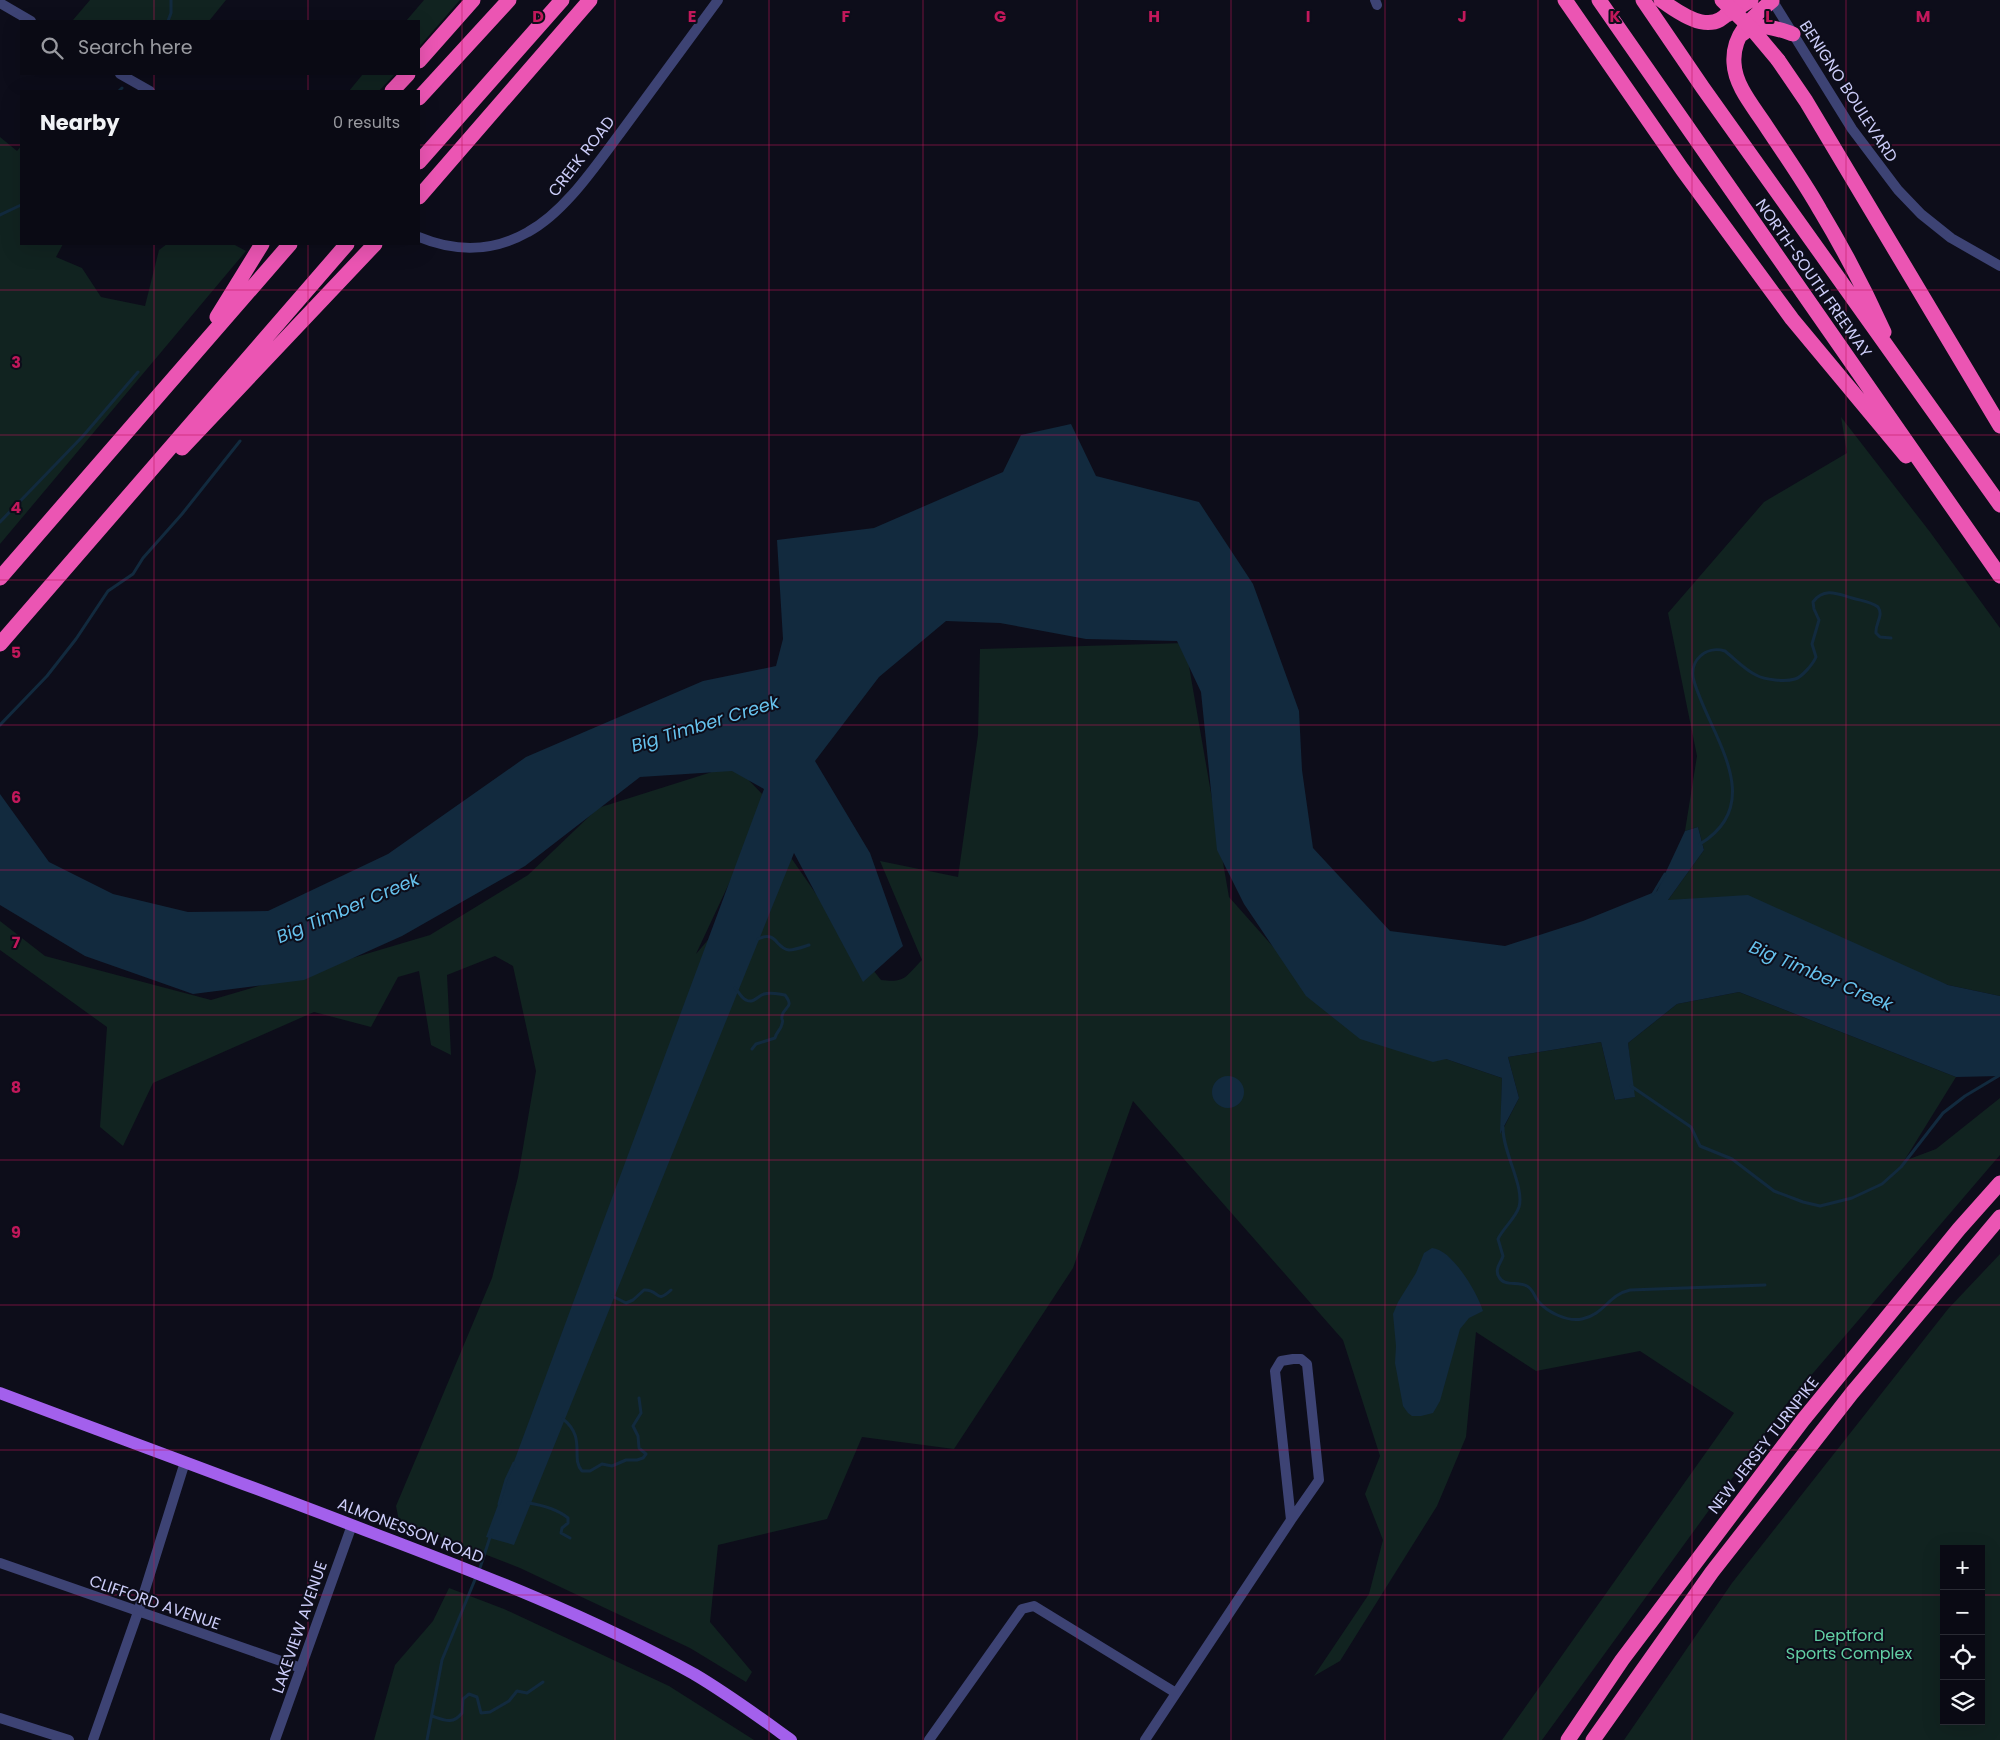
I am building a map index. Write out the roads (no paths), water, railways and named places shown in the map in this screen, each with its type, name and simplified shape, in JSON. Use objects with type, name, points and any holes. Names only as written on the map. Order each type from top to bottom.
[{"type":"highway","points":[[420,60],[473,0]]},
{"type":"highway","points":[[420,97],[509,0]]},
{"type":"highway","points":[[420,161],[562,0]]},
{"type":"highway","points":[[420,196],[590,0]]},
{"type":"highway","points":[[1565,0],[1682,169],[1792,319],[1969,532]]},
{"type":"highway","name":"NORTH-SOUTH FREEWAY","points":[[1599,0],[2000,576]]},
{"type":"highway","name":"NORTH-SOUTH FREEWAY","points":[[1643,0],[1900,367],[2000,505]]},
{"type":"highway","points":[[1661,0],[1694,21],[1709,22],[1725,16],[1751,0]]},
{"type":"highway","points":[[1722,0],[1752,29],[1778,60],[1803,96],[2000,426]]},
{"type":"highway","points":[[1725,16],[1735,0]]},
{"type":"highway","points":[[1772,1],[1750,20],[1738,37],[1734,50],[1734,66],[1741,86],[1819,208],[1858,275],[1900,367]]},
{"type":"highway","points":[[1738,37],[1753,27],[1760,26],[1793,34]]},
{"type":"highway","points":[[393,90],[407,75]]},
{"type":"highway","points":[[174,377],[222,308],[261,245]]},
{"type":"highway","points":[[0,578],[289,245]]},
{"type":"highway","points":[[0,644],[346,245]]},
{"type":"highway","points":[[24,617],[374,245]]},
{"type":"highway","name":"NEW JERSEY TURNPIKE","points":[[1568,1740],[1622,1660],[1803,1420],[1959,1229],[2000,1183]]},
{"type":"highway","points":[[1593,1740],[1712,1572],[1852,1393],[2000,1217]]},
{"type":"main road","name":"ALMONESSON ROAD","points":[[0,1393],[352,1524],[544,1600],[694,1674],[739,1702],[791,1740]]},
{"type":"street","name":"CREEK ROAD","points":[[420,237],[446,246],[483,248],[525,234],[552,216],[610,146],[718,0]]},
{"type":"street","name":"BENIGNO BOULEVARD","points":[[1772,1],[1852,129],[1898,190],[1921,214],[1951,238],[2000,266]]},
{"type":"street","points":[[6,3],[30,20]]},
{"type":"street","points":[[122,75],[148,90]]},
{"type":"street","points":[[1145,1740],[1319,1480],[1307,1364],[1301,1359],[1281,1361],[1275,1371],[1291,1520]]},
{"type":"street","points":[[93,1740],[138,1612],[185,1462]]},
{"type":"street","name":"LAKEVIEW AVENUE","points":[[275,1740],[352,1524]]},
{"type":"street","name":"CLIFFORD AVENUE","points":[[0,1564],[301,1668]]},
{"type":"street","points":[[929,1740],[1022,1609],[1034,1606],[1176,1693]]},
{"type":"street","points":[[0,1718],[69,1740]]},
{"type":"water","name":"Big Timber Creek","points":[[1071,424],[1096,476],[1199,502],[1253,584],[1299,711],[1302,770],[1313,848],[1390,931],[1505,946],[1583,921],[1657,891],[1685,831],[1698,827],[1704,850],[1668,900],[1748,895],[1948,985],[2000,996],[2000,1076],[1956,1077],[1739,992],[1677,1004],[1628,1043],[1635,1097],[1615,1100],[1601,1042],[1508,1057],[1519,1098],[1500,1134],[1502,1078],[1446,1059],[1433,1062],[1360,1039],[1306,996],[1244,904],[1217,850],[1201,692],[1177,641],[1086,639],[1000,623],[946,621],[879,677],[815,761],[870,853],[903,946],[863,982],[794,853],[514,1545],[486,1537],[764,789],[732,771],[640,777],[525,866],[402,936],[304,980],[193,994],[85,956],[0,905],[0,794],[49,862],[113,894],[188,912],[268,911],[388,854],[526,757],[703,681],[776,666],[783,639],[777,540],[874,528],[1003,472],[1021,435]]},
{"type":"water","points":[[1228,1076],[1239,1081],[1244,1092],[1239,1103],[1228,1108],[1217,1103],[1212,1092],[1217,1081]]},
{"type":"water","points":[[1432,1248],[1440,1250],[1456,1264],[1476,1294],[1483,1311],[1469,1318],[1460,1329],[1440,1401],[1433,1413],[1412,1416],[1403,1406],[1395,1363],[1396,1346],[1393,1314],[1398,1302],[1416,1273],[1424,1253]]},
{"type":"waterway","points":[[168,20],[171,13],[171,0]]},
{"type":"waterway","points":[[0,215],[20,205]]},
{"type":"waterway","points":[[0,522],[83,436],[138,372]]},
{"type":"waterway","points":[[0,725],[47,676],[76,639],[108,591],[133,574],[143,558],[182,514],[240,441]]},
{"type":"waterway","points":[[1700,844],[1720,827],[1730,808],[1732,788],[1729,767],[1694,681],[1694,667],[1700,656],[1711,650],[1725,651],[1752,673],[1760,677],[1781,680],[1798,678],[1807,670],[1816,657],[1812,644],[1819,620],[1813,602],[1817,597],[1826,593],[1869,602],[1878,607],[1880,617],[1876,633],[1880,637],[1891,638]]},
{"type":"waterway","points":[[1653,894],[1665,874]]},
{"type":"waterway","points":[[758,939],[764,937],[772,938],[784,949],[789,950],[809,945]]},
{"type":"waterway","points":[[735,988],[743,998],[749,1001],[764,994],[772,993],[785,995],[789,1002],[788,1007],[783,1013],[783,1021],[775,1038],[756,1044],[752,1049]]},
{"type":"waterway","points":[[1631,1086],[1691,1127],[1700,1146],[1732,1159],[1774,1191],[1820,1206],[1852,1198],[1882,1184],[1901,1167],[1943,1113],[1965,1096],[2000,1075]]},
{"type":"waterway","points":[[1503,1127],[1506,1147],[1519,1189],[1520,1199],[1517,1211],[1498,1239],[1503,1256],[1498,1274],[1504,1282],[1529,1287],[1538,1301],[1552,1312],[1564,1318],[1576,1320],[1590,1317],[1616,1296],[1630,1290],[1765,1285]]},
{"type":"waterway","points":[[612,1296],[626,1303],[633,1300],[644,1290],[649,1290],[660,1296],[671,1290]]},
{"type":"waterway","points":[[563,1419],[574,1433],[577,1460],[582,1471],[590,1471],[602,1464],[612,1466],[626,1460],[637,1460],[643,1458],[646,1454],[639,1448],[638,1436],[633,1426],[641,1413],[639,1398]]},
{"type":"waterway","points":[[499,1504],[506,1480],[514,1463]]},
{"type":"waterway","points":[[528,1503],[549,1508],[568,1518],[568,1523],[562,1528],[561,1533],[570,1538]]},
{"type":"waterway","points":[[479,1571],[491,1534]]},
{"type":"waterway","points":[[427,1740],[442,1660],[476,1577]]},
{"type":"waterway","points":[[432,1716],[448,1720],[459,1717],[462,1713],[463,1699],[469,1694],[477,1697],[481,1713],[490,1712],[509,1701],[517,1691],[527,1693],[543,1682]]},
{"type":"park label","name":"Deptford Sports Complex","points":[[1849,1644]]}]
